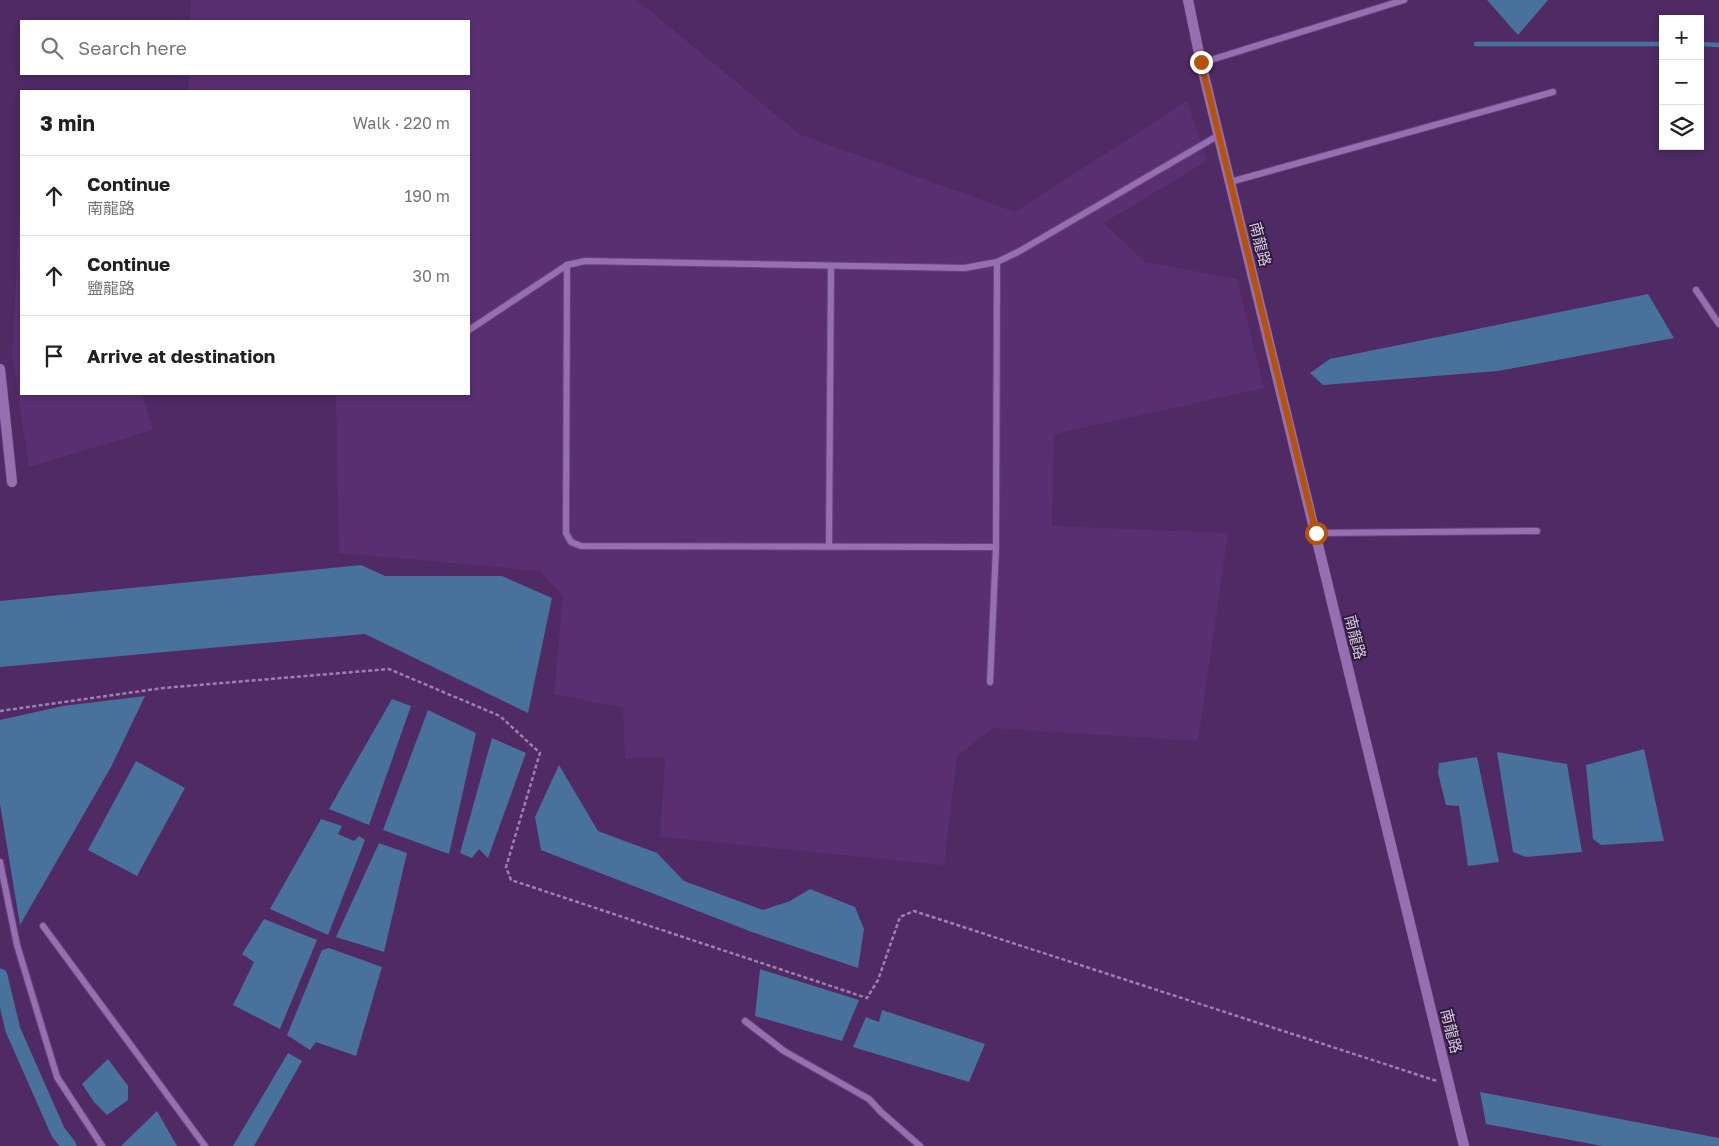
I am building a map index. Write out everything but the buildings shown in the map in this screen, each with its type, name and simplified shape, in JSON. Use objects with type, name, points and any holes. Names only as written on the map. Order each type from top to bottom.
[{"type":"street","name":"南龍路","points":[[1188,0],[1201,62],[1464,1146]]},
{"type":"street","points":[[0,369],[12,482]]},
{"type":"lane","points":[[1201,62],[1404,0]]},
{"type":"lane","points":[[1230,182],[1553,92]]},
{"type":"lane","points":[[470,329],[567,265],[585,261],[965,268],[996,262],[1018,252],[1219,135]]},
{"type":"lane","points":[[990,682],[996,547],[996,262]]},
{"type":"lane","points":[[567,265],[566,533],[571,542],[581,546],[996,547]]},
{"type":"lane","points":[[830,546],[831,266]]},
{"type":"lane","points":[[1696,290],[1719,324]]},
{"type":"lane","points":[[1316,533],[1537,531]]},
{"type":"lane","points":[[0,862],[17,945],[56,1077],[102,1146]]},
{"type":"lane","points":[[42,926],[205,1146]]},
{"type":"lane","points":[[745,1021],[784,1050],[869,1099],[920,1146]]},
{"type":"path","points":[[0,711],[162,688],[389,669],[500,716],[540,753],[506,867],[511,880],[867,998],[878,980],[900,917],[914,911],[1450,1085]]},
{"type":"shaded area","points":[[191,0],[637,0],[799,134],[1015,212],[1187,101],[1207,161],[1104,223],[1145,262],[1237,279],[1264,388],[1054,434],[1052,526],[1228,533],[1198,741],[993,728],[957,756],[944,865],[660,837],[665,758],[625,758],[623,708],[554,694],[563,596],[540,571],[339,553],[336,395],[470,395],[470,90],[188,90],[189,75],[470,75],[470,20],[190,20]]},
{"type":"shaded area","points":[[20,202],[20,395],[142,395],[153,430],[29,467],[12,356]]},
{"type":"water","points":[[1487,0],[1548,0],[1518,35]]},
{"type":"water","points":[[1648,294],[1674,338],[1498,371],[1323,385],[1310,373],[1330,359]]},
{"type":"water","points":[[361,565],[385,576],[502,576],[552,598],[528,713],[365,634],[0,667],[0,601]]},
{"type":"water","points":[[145,696],[111,767],[20,925],[0,804],[0,720],[63,706]]},
{"type":"water","points":[[392,699],[411,706],[369,825],[329,809]]},
{"type":"water","points":[[428,710],[476,733],[449,854],[383,830]]},
{"type":"water","points":[[492,738],[526,753],[488,858],[479,849],[472,858],[460,853]]},
{"type":"water","points":[[1644,749],[1664,841],[1601,845],[1593,839],[1586,765]]},
{"type":"water","points":[[1497,752],[1567,764],[1582,852],[1526,857],[1513,852]]},
{"type":"water","points":[[1477,757],[1499,862],[1468,866],[1459,806],[1446,805],[1438,773],[1439,763]]},
{"type":"water","points":[[136,761],[185,788],[137,876],[88,850]]},
{"type":"water","points":[[559,765],[598,831],[657,853],[684,881],[763,910],[790,901],[810,889],[855,907],[864,929],[858,968],[752,932],[541,850],[535,817]]},
{"type":"water","points":[[321,819],[342,826],[338,834],[354,841],[359,836],[365,840],[328,935],[270,909]]},
{"type":"water","points":[[379,843],[407,853],[384,952],[336,937]]},
{"type":"water","points":[[264,919],[317,940],[280,1029],[233,1005],[254,962],[242,954]]},
{"type":"water","points":[[329,948],[382,967],[356,1056],[316,1042],[310,1050],[287,1035],[322,950]]},
{"type":"water","points":[[760,969],[859,1000],[842,1041],[755,1016]]},
{"type":"water","points":[[882,1010],[985,1044],[969,1082],[853,1047],[866,1017],[879,1022]]},
{"type":"water","points":[[288,1053],[302,1061],[254,1146],[233,1146]]},
{"type":"water","points":[[108,1059],[128,1086],[128,1100],[107,1115],[94,1102],[82,1084]]},
{"type":"water","points":[[1480,1092],[1719,1138],[1719,1146],[1602,1146],[1486,1124]]},
{"type":"water","points":[[157,1111],[177,1146],[121,1146]]},
{"type":"waterway","points":[[1476,44],[1659,44]]},
{"type":"waterway","points":[[1704,44],[1719,45]]},
{"type":"waterway","points":[[0,976],[13,1030],[58,1132],[69,1146]]},
{"type":"route","points":[[1201,62],[1316,533]]}]
